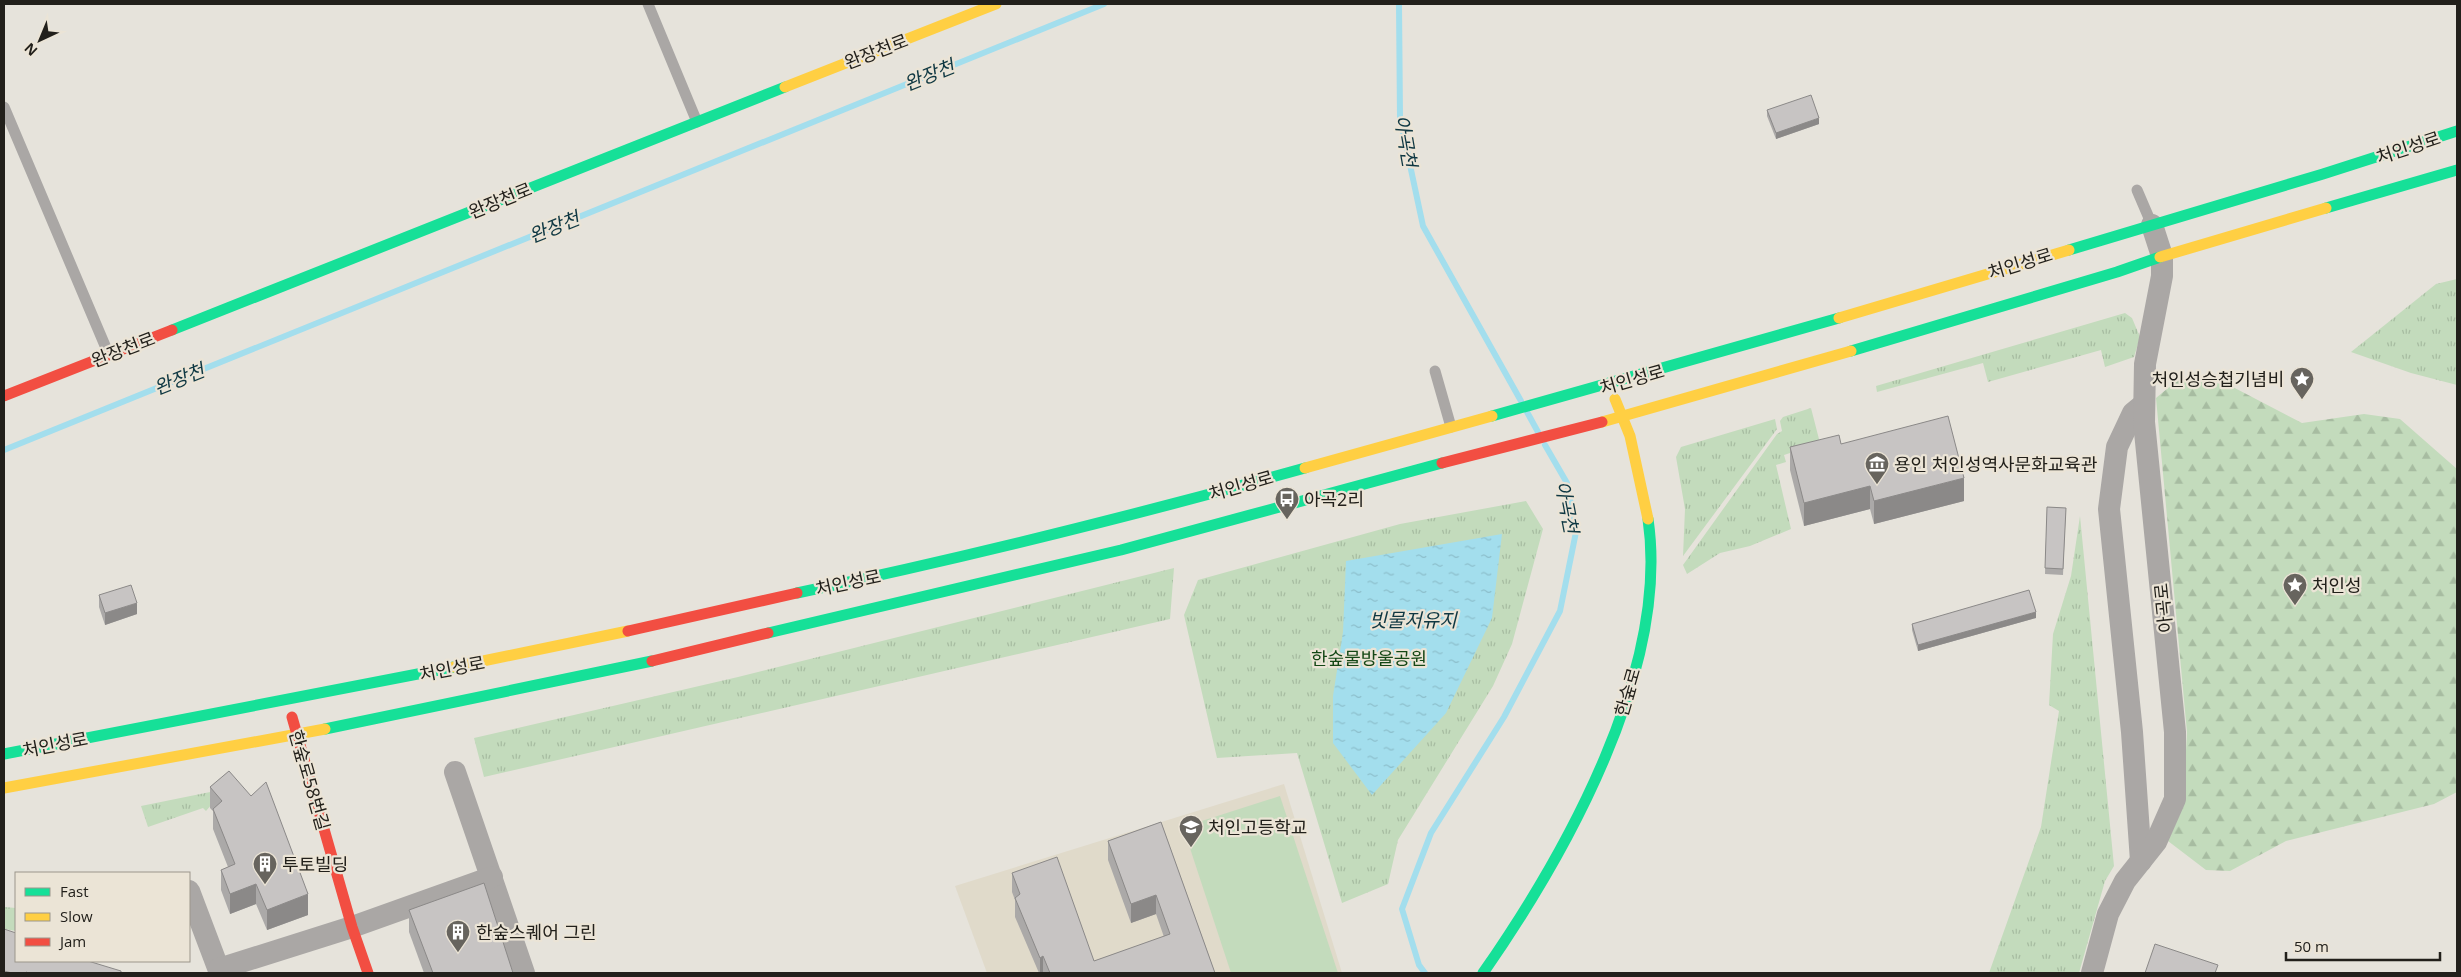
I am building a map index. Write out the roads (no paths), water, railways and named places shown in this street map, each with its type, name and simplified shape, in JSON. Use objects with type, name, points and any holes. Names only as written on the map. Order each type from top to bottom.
[{"type":"main road","name":"완장천로","points":[[4,396],[996,4]]},
{"type":"main road","name":"처인성로","points":[[4,754],[287,701],[576,643],[769,598],[970,556],[1136,515],[1606,386],[2323,174],[2457,131]]},
{"type":"main road","name":"처인성로","points":[[4,788],[298,734],[608,671],[1111,552],[1388,476],[1569,432],[1867,346],[2117,272],[2162,256],[2457,170]]},
{"type":"main road","name":"한숲로","points":[[1483,973],[1530,908],[1563,846],[1614,734],[1638,654],[1649,596],[1651,545],[1648,514],[1626,415],[1606,386]]},
{"type":"main road","name":"한숲로58번길","points":[[287,701],[352,927],[368,973]]},
{"type":"street","name":"아곡로","points":[[2092,973],[2108,914],[2125,881],[2156,842],[2175,799],[2175,732],[2144,422],[2145,364],[2162,276],[2162,256],[2152,225]]},
{"type":"street","points":[[2141,861],[2132,732],[2110,509],[2117,447],[2133,413],[2144,404]]},
{"type":"street","points":[[454,772],[524,973]]},
{"type":"street","points":[[190,894],[219,971],[492,878]]},
{"type":"lane","points":[[648,4],[697,122]]},
{"type":"lane","points":[[4,107],[109,355]]},
{"type":"lane","points":[[2138,190],[2152,225]]},
{"type":"lane","points":[[1435,371],[1451,428]]},
{"type":"water","name":"빗물저유지","points":[[1502,534],[1492,618],[1446,713],[1372,795],[1333,743],[1333,696],[1343,632],[1346,561]]},
{"type":"waterway","name":"완장천","points":[[4,450],[1104,4]]},
{"type":"waterway","name":"아곡천","points":[[1399,4],[1400,118],[1423,226],[1521,401]]},
{"type":"waterway","name":"아곡천","points":[[1527,412],[1538,432]]},
{"type":"waterway","name":"아곡천","points":[[1425,973],[1419,965],[1402,909],[1431,833],[1504,717],[1560,611],[1576,532],[1567,483],[1545,445]]},
{"type":"place","name":"처인성승첩기념비","points":[[2302,400]]},
{"type":"place","name":"용인 처인성역사문화교육관","points":[[1877,485]]},
{"type":"place","name":"아곡2리","points":[[1287,520]]},
{"type":"place","name":"처인성","points":[[2295,606]]},
{"type":"place","name":"처인고등학교","points":[[1191,848]]},
{"type":"place","name":"투토빌딩","points":[[265,885]]},
{"type":"place","name":"한숲스퀘어 그린","points":[[458,953]]},
{"type":"park label","name":"한숲물방울공원","points":[[1369,658]]}]
